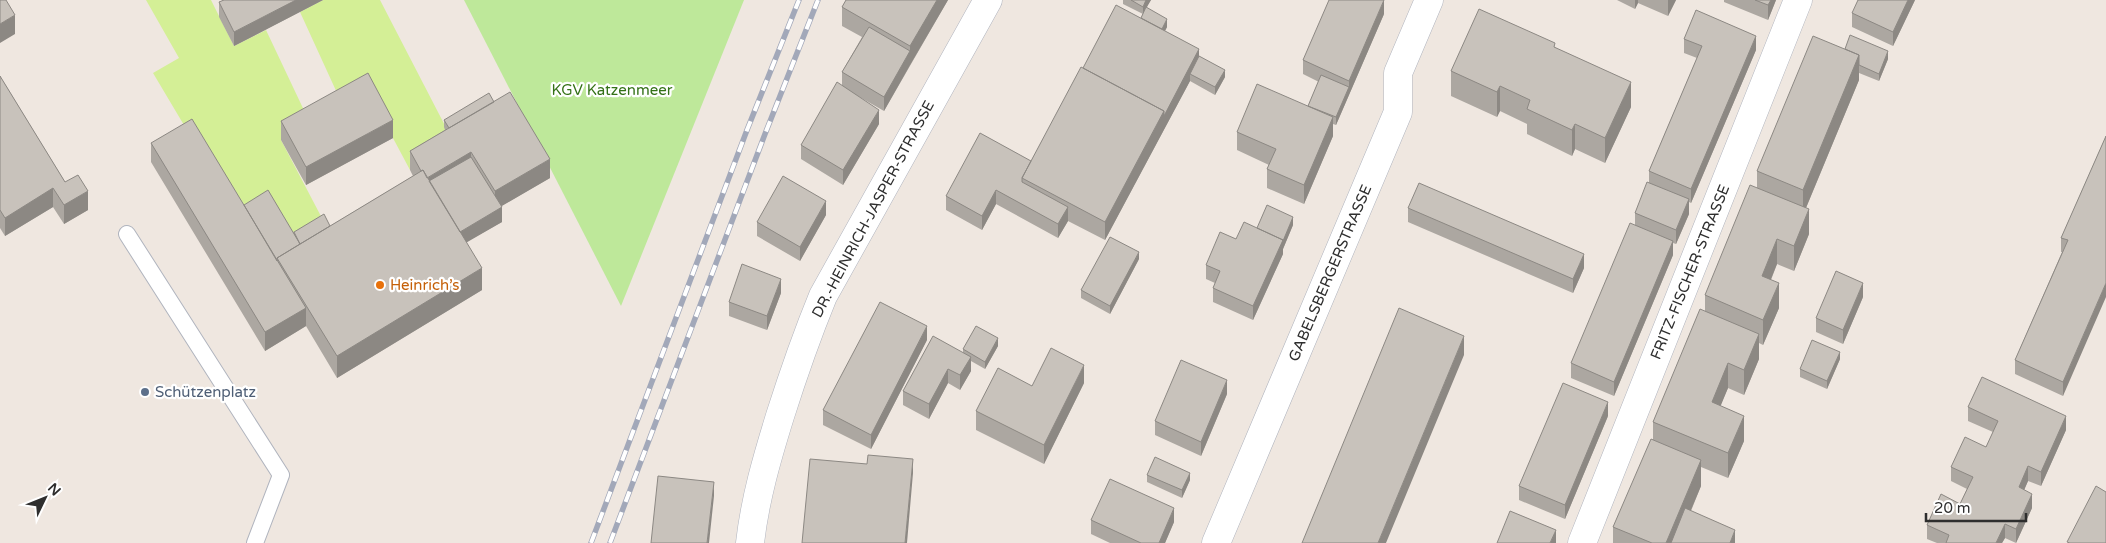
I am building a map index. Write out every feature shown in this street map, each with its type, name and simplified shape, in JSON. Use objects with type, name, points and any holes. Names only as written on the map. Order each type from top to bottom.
[{"type":"street","name":"DR.-HEINRICH-JASPER-STRASSE","points":[[750,543],[752,519],[765,464],[802,346],[822,296],[988,0]]},
{"type":"street","name":"GABELSBERGERSTRASSE","points":[[1216,543],[1398,112],[1398,73],[1429,0]]},
{"type":"street","name":"FRITZ-FISCHER-STRASSE","points":[[1582,543],[1798,0]]},
{"type":"lane","points":[[128,234],[281,475],[255,543]]},
{"type":"green space","points":[[146,0],[211,0],[234,46],[266,30],[310,123],[281,140],[324,222],[291,242],[241,221],[153,73],[179,58]]},
{"type":"green space","points":[[323,0],[380,0],[454,143],[410,170],[369,93],[343,106],[300,12]]},
{"type":"green space","name":"KGV Katzenmeer","points":[[464,0],[744,0],[621,306]]},
{"type":"building","points":[[0,0],[6,0],[15,15],[0,24]]},
{"type":"building","points":[[224,0],[296,0],[234,32],[219,2]]},
{"type":"building","points":[[846,0],[937,0],[910,46],[842,7]]},
{"type":"building","points":[[1131,0],[1146,0],[1143,7]]},
{"type":"building","points":[[1329,0],[1384,0],[1349,81],[1303,60]]},
{"type":"building","points":[[1755,0],[1771,0],[1768,5]]},
{"type":"building","points":[[1858,0],[1908,0],[1893,32],[1852,13]]},
{"type":"building","points":[[1116,5],[1199,49],[1164,116],[1164,111],[1083,68]]},
{"type":"building","points":[[1146,7],[1167,19],[1162,29],[1141,18]]},
{"type":"building","points":[[1479,9],[1555,43],[1554,47],[1631,82],[1605,138],[1575,124],[1572,130],[1527,109],[1530,100],[1500,86],[1497,92],[1451,71]]},
{"type":"building","points":[[1696,10],[1756,36],[1691,189],[1649,171],[1702,46],[1684,39]]},
{"type":"building","points":[[869,27],[910,51],[884,97],[842,72]]},
{"type":"building","points":[[1850,35],[1888,51],[1879,74],[1859,65],[1859,55],[1845,49]]},
{"type":"building","points":[[1813,36],[1859,55],[1803,190],[1757,171]]},
{"type":"building","points":[[1199,56],[1225,70],[1215,87],[1190,74]]},
{"type":"building","points":[[1081,67],[1164,111],[1105,222],[1022,178]]},
{"type":"building","points":[[368,73],[393,120],[306,167],[281,121]]},
{"type":"building","points":[[1321,75],[1349,87],[1336,117],[1308,106]]},
{"type":"building","points":[[0,76],[65,182],[78,175],[88,191],[64,205],[53,188],[5,218],[0,210]]},
{"type":"building","points":[[837,82],[879,110],[843,170],[801,145]]},
{"type":"building","points":[[1257,84],[1333,117],[1304,185],[1267,169],[1276,149],[1237,132]]},
{"type":"building","points":[[510,92],[550,159],[495,191],[471,152],[427,178],[410,151]]},
{"type":"building","points":[[489,93],[494,102],[449,128],[444,120]]},
{"type":"building","points":[[192,119],[306,308],[265,332],[151,143]]},
{"type":"building","points":[[980,133],[1031,161],[1022,178],[1022,182],[1068,207],[1058,224],[996,190],[982,216],[946,196]]},
{"type":"building","points":[[2106,136],[2106,283],[2063,382],[2015,360],[2068,240],[2061,238]]},
{"type":"building","points":[[471,157],[502,207],[460,232],[429,181]]},
{"type":"building","name":"Heinrich’s","points":[[423,170],[482,268],[337,356],[277,258]]},
{"type":"building","points":[[783,176],[826,201],[800,247],[757,222]]},
{"type":"building","points":[[1647,182],[1689,199],[1676,230],[1635,213]]},
{"type":"building","points":[[1419,183],[1584,254],[1573,279],[1408,208]]},
{"type":"building","points":[[1750,185],[1809,209],[1794,246],[1777,239],[1762,276],[1779,283],[1763,320],[1705,295]]},
{"type":"building","points":[[268,190],[300,244],[277,258],[277,261],[244,205]]},
{"type":"building","points":[[1267,205],[1293,217],[1283,241],[1257,228]]},
{"type":"building","points":[[324,214],[330,226],[300,244],[294,232]]},
{"type":"building","points":[[1244,222],[1283,240],[1253,306],[1213,288],[1220,271],[1206,265],[1220,232],[1236,239]]},
{"type":"building","points":[[1630,223],[1673,241],[1614,382],[1571,363]]},
{"type":"building","points":[[1110,237],[1139,252],[1110,306],[1081,290]]},
{"type":"building","points":[[742,264],[781,279],[767,316],[729,302]]},
{"type":"building","points":[[1836,271],[1863,283],[1843,330],[1816,318]]},
{"type":"building","points":[[880,302],[927,326],[871,435],[823,410]]},
{"type":"building","points":[[1399,308],[1464,336],[1378,543],[1302,543]]},
{"type":"building","points":[[1700,309],[1759,334],[1744,370],[1728,363],[1712,402],[1744,416],[1728,453],[1653,422]]},
{"type":"building","points":[[976,326],[998,338],[985,362],[963,349]]},
{"type":"building","points":[[933,336],[971,357],[960,375],[948,369],[929,404],[903,391]]},
{"type":"building","points":[[1812,340],[1840,352],[1827,381],[1800,369]]},
{"type":"building","points":[[1051,348],[1084,365],[1044,445],[976,411],[998,368],[1032,386]]},
{"type":"building","points":[[1181,360],[1227,380],[1201,442],[1155,421]]},
{"type":"building","points":[[1982,377],[2066,416],[2041,472],[2028,466],[2019,487],[2032,494],[2016,529],[2005,524],[1996,543],[1946,543],[1949,535],[1927,525],[1941,494],[1960,504],[1973,477],[1951,467],[1965,437],[1986,447],[1998,421],[1968,407]]},
{"type":"building","points":[[1563,383],[1608,402],[1565,505],[1519,486]]},
{"type":"building","points":[[1651,439],[1701,460],[1666,543],[1652,543],[1613,527]]},
{"type":"building","points":[[868,455],[913,459],[905,543],[802,543],[810,459],[867,464]]},
{"type":"building","points":[[1155,457],[1190,473],[1182,490],[1147,475]]},
{"type":"building","points":[[658,476],[714,482],[707,543],[651,543]]},
{"type":"building","points":[[1110,479],[1174,508],[1159,543],[1141,543],[1091,520]]},
{"type":"building","points":[[2096,486],[2106,492],[2106,543],[2067,542]]},
{"type":"building","points":[[1685,508],[1735,530],[1730,543],[1671,543]]},
{"type":"building","points":[[1510,511],[1556,530],[1550,543],[1497,543]]},
{"type":"railway","points":[[591,543],[747,130],[799,0]]},
{"type":"railway","points":[[610,543],[765,134],[818,0]]},
{"type":"place","name":"Heinrich’s","points":[[380,285]]},
{"type":"place","name":"Schützenplatz","points":[[145,392]]}]
